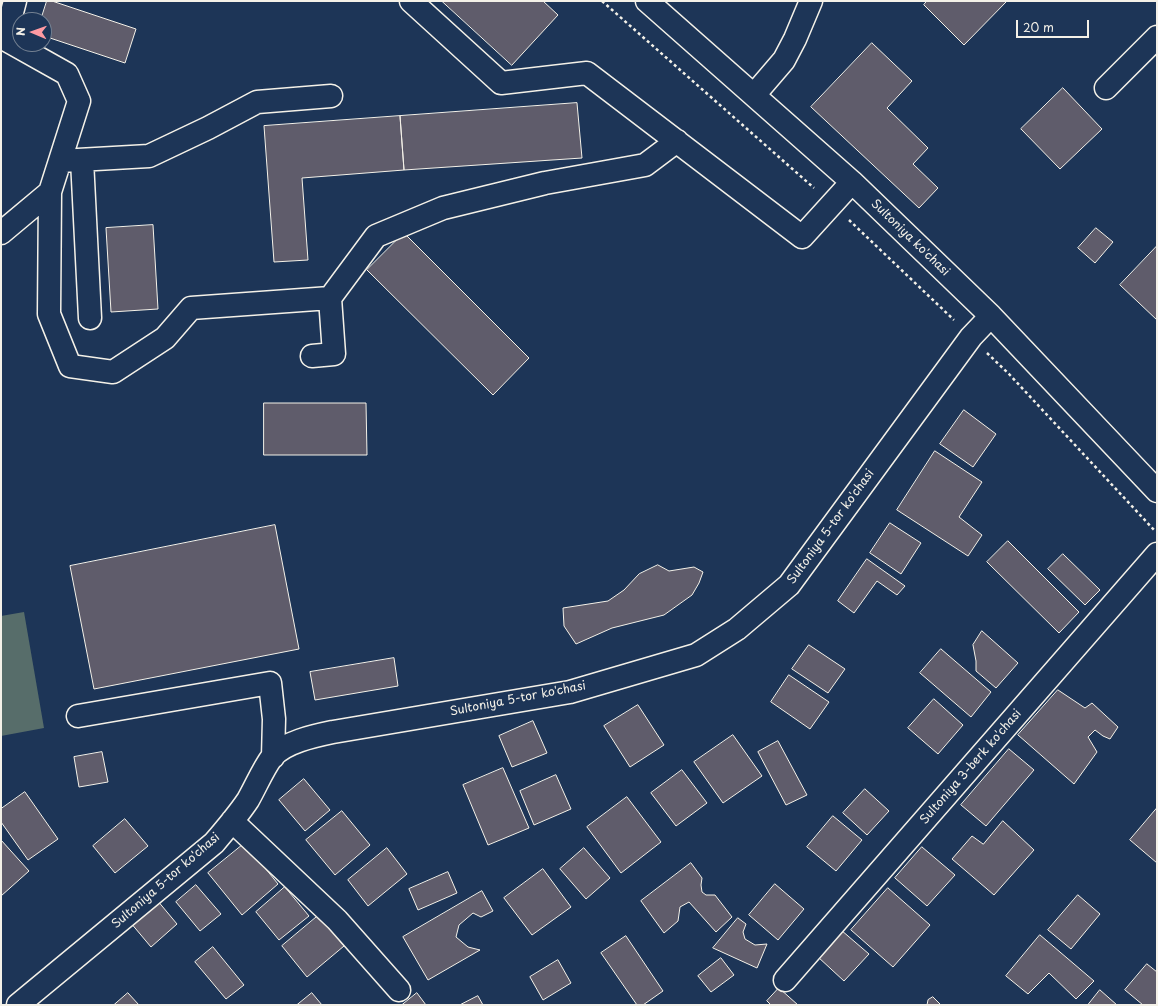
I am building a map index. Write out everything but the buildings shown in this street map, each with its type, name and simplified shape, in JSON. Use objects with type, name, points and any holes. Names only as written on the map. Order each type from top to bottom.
[{"type":"street","points":[[15,1],[3,38],[67,74],[79,101],[50,192],[49,314],[70,366],[113,372],[165,338],[191,308],[330,298]]},
{"type":"street","points":[[411,1],[501,83],[587,73],[802,237],[852,182]]},
{"type":"street","name":"Sultoniya ko'chasi","points":[[647,1],[852,182],[991,316],[1157,491]]},
{"type":"street","points":[[754,95],[784,60],[795,39],[811,1]]},
{"type":"street","points":[[1106,88],[1157,37]]},
{"type":"street","points":[[60,161],[149,156],[208,128],[257,102],[331,96]]},
{"type":"street","points":[[312,356],[334,354],[330,298],[376,236],[443,208],[545,183],[645,165],[677,141]]},
{"type":"street","points":[[82,160],[90,318]]},
{"type":"street","points":[[1,233],[50,192]]},
{"type":"street","name":"Sultoniya 5-tor ko'chasi","points":[[18,1005],[214,843],[247,800],[273,757],[298,741],[333,732],[570,692],[696,654],[738,629],[790,585],[971,337],[991,316]]},
{"type":"street","name":"Sultoniya 3-berk ko'chasi","points":[[785,980],[1157,554]]},
{"type":"street","points":[[78,716],[270,683],[274,718],[273,757]]},
{"type":"street","points":[[232,821],[337,920],[399,990]]},
{"type":"path","points":[[602,1],[832,204],[971,337],[1009,374],[1157,533]]},
{"type":"green space","points":[[24,612],[44,728],[1,736],[1,616]]}]
